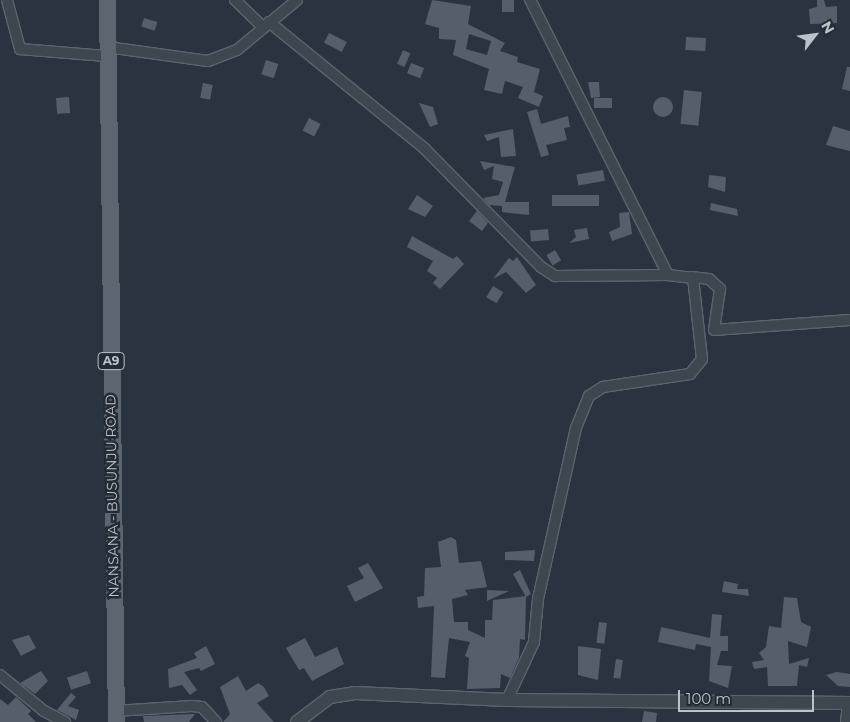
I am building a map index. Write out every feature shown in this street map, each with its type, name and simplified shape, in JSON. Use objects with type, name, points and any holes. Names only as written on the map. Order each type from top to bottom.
[{"type":"main road","name":"NANSANA - BUSUNJU ROAD","points":[[107,0],[115,717]]},
{"type":"street","points":[[7,0],[20,48],[107,52],[208,61],[237,50],[297,0]]},
{"type":"street","points":[[236,0],[424,148],[541,267],[555,276],[668,275],[709,279],[720,289],[714,330],[850,320]]},
{"type":"street","points":[[530,0],[668,275]]},
{"type":"street","points":[[508,700],[534,642],[538,599],[576,428],[589,396],[603,387],[690,374],[701,366],[691,277]]},
{"type":"street","points":[[0,674],[60,721]]},
{"type":"street","points":[[296,722],[330,697],[355,693],[508,700],[849,703],[846,722]]},
{"type":"street","points":[[115,717],[192,706],[202,707],[216,722]]},
{"type":"building","points":[[432,0],[471,6],[468,24],[505,43],[500,51],[518,57],[517,62],[540,69],[534,92],[543,96],[539,107],[518,98],[523,87],[505,81],[502,94],[484,90],[489,69],[453,55],[456,40],[439,39],[439,28],[425,24]],"holes":[[[469,34],[491,41],[487,55],[466,49]]]},
{"type":"building","points":[[502,0],[514,0],[514,12],[502,12]]},
{"type":"building","points":[[817,0],[824,0],[826,7],[837,6],[837,23],[810,24],[809,9],[817,7]]},
{"type":"building","points":[[144,18],[157,22],[155,31],[141,27]]},
{"type":"building","points":[[329,33],[347,42],[342,52],[324,43]]},
{"type":"building","points":[[686,37],[706,38],[705,51],[685,50]]},
{"type":"building","points":[[403,50],[410,53],[405,67],[397,64]]},
{"type":"building","points":[[266,60],[278,64],[274,78],[261,74]]},
{"type":"building","points":[[411,63],[424,68],[420,78],[407,73]]},
{"type":"building","points":[[847,67],[850,67],[850,91],[842,89]]},
{"type":"building","points":[[588,82],[599,82],[600,97],[591,98]]},
{"type":"building","points":[[203,83],[213,85],[210,100],[200,98]]},
{"type":"building","points":[[684,90],[702,92],[698,126],[680,124]]},
{"type":"building","points":[[69,97],[70,113],[57,114],[56,98]]},
{"type":"building","points":[[663,97],[670,100],[673,107],[670,114],[663,117],[656,114],[653,107],[656,100]]},
{"type":"building","points":[[594,98],[612,98],[612,108],[594,108]]},
{"type":"building","points":[[419,103],[433,107],[438,124],[430,127]]},
{"type":"building","points":[[537,109],[541,124],[568,116],[570,127],[564,128],[567,140],[546,145],[549,155],[541,157],[527,112]]},
{"type":"building","points":[[309,118],[321,124],[314,136],[303,130]]},
{"type":"building","points":[[833,126],[850,131],[850,151],[826,145]]},
{"type":"building","points":[[513,129],[516,156],[501,157],[499,137],[487,141],[484,135]]},
{"type":"building","points":[[480,161],[515,167],[505,202],[529,202],[529,215],[502,212],[502,206],[489,205],[483,198],[499,195],[503,182],[492,179],[494,166],[484,170]]},
{"type":"building","points":[[603,170],[605,181],[578,186],[576,175]]},
{"type":"building","points":[[709,175],[726,177],[725,192],[708,187]]},
{"type":"building","points":[[417,195],[433,206],[425,217],[408,209]]},
{"type":"building","points":[[552,195],[599,195],[599,206],[552,206]]},
{"type":"building","points":[[711,203],[737,209],[738,216],[710,210]]},
{"type":"building","points":[[477,211],[488,223],[482,231],[469,221]]},
{"type":"building","points":[[629,212],[632,234],[612,241],[609,232],[620,227],[619,213]]},
{"type":"building","points":[[587,228],[589,239],[569,243],[576,237],[574,230]]},
{"type":"building","points":[[548,229],[549,240],[531,242],[530,231]]},
{"type":"building","points":[[412,236],[453,259],[457,256],[464,264],[440,289],[433,283],[437,278],[427,271],[433,261],[407,247]]},
{"type":"building","points":[[555,250],[561,260],[553,265],[546,255]]},
{"type":"building","points":[[517,257],[536,285],[526,293],[506,272],[493,279],[509,258],[513,261]]},
{"type":"building","points":[[493,286],[503,292],[497,303],[486,297]]},
{"type":"building","points":[[451,537],[456,540],[459,563],[481,561],[487,587],[465,590],[468,595],[452,599],[454,622],[468,622],[468,630],[485,638],[485,620],[492,620],[493,600],[526,596],[525,640],[520,639],[519,658],[510,678],[501,674],[500,688],[467,689],[469,658],[465,656],[470,642],[449,638],[445,678],[431,677],[434,606],[418,608],[417,597],[424,596],[425,568],[441,567],[438,542]]},
{"type":"building","points":[[535,550],[534,561],[505,560],[505,552]]},
{"type":"building","points":[[368,563],[383,588],[355,602],[347,586],[364,578],[358,568]]},
{"type":"building","points":[[520,570],[531,594],[526,597],[513,574]]},
{"type":"building","points":[[724,581],[738,584],[737,589],[748,589],[749,596],[722,592]]},
{"type":"building","points":[[487,590],[509,591],[487,601]]},
{"type":"building","points":[[784,597],[797,598],[801,622],[811,627],[807,647],[788,641],[789,664],[809,658],[807,667],[799,665],[797,686],[768,686],[767,667],[754,669],[752,662],[764,660],[759,653],[766,647],[769,626],[781,628]]},
{"type":"building","points":[[712,614],[722,615],[720,636],[728,636],[728,651],[721,651],[717,665],[732,666],[728,688],[709,681],[711,647],[696,644],[695,650],[658,642],[661,627],[710,638]]},
{"type":"building","points":[[599,622],[607,623],[604,644],[596,643]]},
{"type":"building","points":[[29,635],[36,648],[21,656],[12,640]]},
{"type":"building","points":[[305,638],[315,657],[337,647],[344,664],[312,681],[304,668],[299,670],[286,648]]},
{"type":"building","points":[[206,646],[215,664],[201,671],[199,668],[184,672],[197,690],[190,695],[182,685],[169,688],[168,669],[197,658],[194,653]]},
{"type":"building","points":[[578,646],[601,649],[598,680],[578,675]]},
{"type":"building","points":[[616,659],[623,660],[620,679],[613,678]]},
{"type":"building","points":[[41,671],[48,681],[35,694],[20,683]]},
{"type":"building","points":[[87,671],[91,683],[71,690],[67,677]]},
{"type":"building","points":[[837,672],[850,674],[850,687],[838,686],[826,675]]},
{"type":"building","points":[[238,676],[246,691],[258,683],[264,687],[269,696],[257,703],[274,722],[223,722],[230,714],[220,687]]},
{"type":"building","points":[[71,693],[76,697],[68,706],[79,710],[76,720],[57,710]]},
{"type":"building","points":[[16,697],[31,711],[28,714],[36,722],[0,722],[0,699],[8,705]]},
{"type":"building","points":[[644,711],[657,713],[656,722],[642,722]]},
{"type":"building","points":[[195,714],[189,722],[144,722],[143,716]]}]
